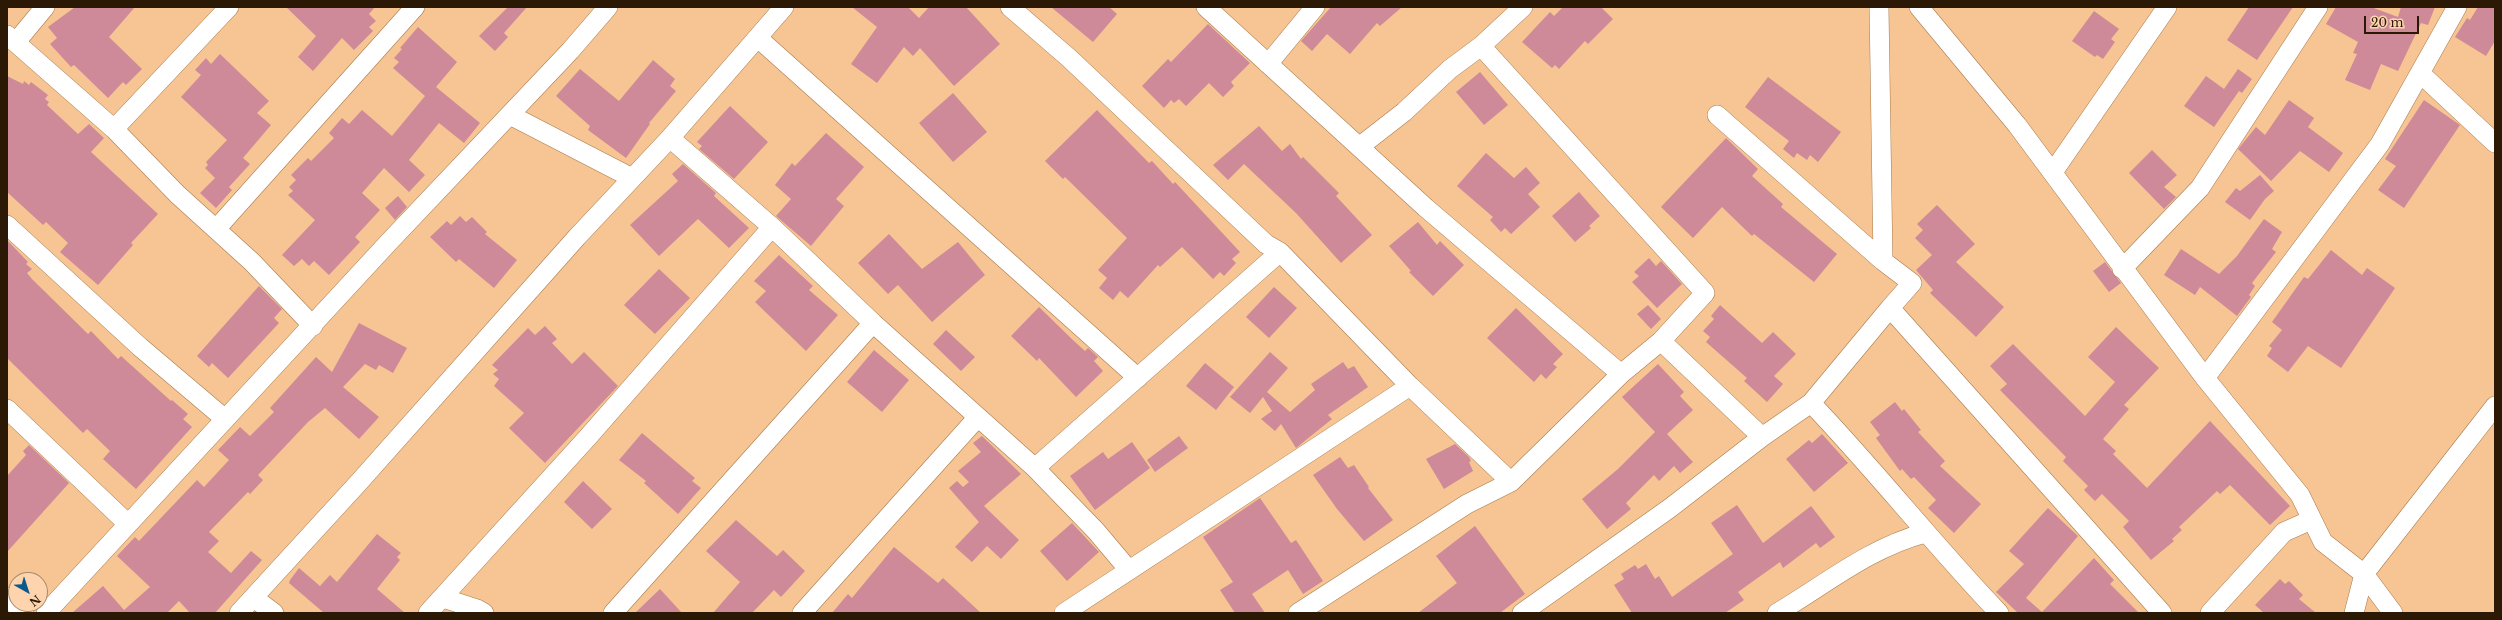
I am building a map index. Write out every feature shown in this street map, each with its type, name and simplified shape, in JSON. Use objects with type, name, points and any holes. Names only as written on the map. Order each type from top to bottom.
[{"type":"street","points":[[46,7],[11,39],[114,129],[177,194],[217,228],[313,326]]},
{"type":"street","points":[[114,129],[229,7]]},
{"type":"street","points":[[217,228],[415,7]]},
{"type":"street","points":[[46,613],[313,326],[388,243],[570,51],[608,7]]},
{"type":"street","points":[[239,613],[577,236],[670,138],[784,7]]},
{"type":"street","points":[[1010,7],[1070,58],[1266,244],[1280,252],[1410,386],[1511,482]]},
{"type":"street","points":[[1206,7],[1426,208],[1621,374]]},
{"type":"street","points":[[1268,64],[1315,7]]},
{"type":"street","points":[[1359,147],[1404,112],[1450,69],[1481,46],[1523,7]]},
{"type":"street","points":[[1879,7],[1883,261]]},
{"type":"street","points":[[1919,7],[2017,125],[2081,209],[2122,269],[2205,378],[2300,496],[2323,542],[2364,574],[2393,613]]},
{"type":"street","points":[[2053,172],[2167,7]]},
{"type":"street","points":[[2122,269],[2200,188],[2318,7]]},
{"type":"street","points":[[2205,378],[2380,144],[2457,7]]},
{"type":"street","points":[[758,38],[1138,378]]},
{"type":"street","points":[[1298,613],[1467,504],[1511,482],[1621,374],[1660,341],[1705,293],[1481,46]]},
{"type":"street","points":[[2420,73],[2495,143]]},
{"type":"street","points":[[510,114],[632,178]]},
{"type":"street","points":[[1522,613],[1670,508],[1762,437],[1811,403],[1912,283],[1883,261],[1717,114]]},
{"type":"street","points":[[670,138],[772,228],[873,323],[1035,468],[1096,531],[1128,569]]},
{"type":"street","points":[[7,225],[140,347],[225,419]]},
{"type":"street","points":[[428,613],[772,228]]},
{"type":"street","points":[[1035,468],[1280,252]]},
{"type":"street","points":[[1890,308],[2162,613]]},
{"type":"street","points":[[613,613],[873,323]]},
{"type":"street","points":[[1660,341],[1762,437]]},
{"type":"street","points":[[1064,613],[1128,569],[1410,386]]},
{"type":"street","points":[[1811,403],[1857,451],[1925,533],[1999,613]]},
{"type":"street","points":[[2354,613],[2364,574],[2495,406]]},
{"type":"street","points":[[7,409],[128,524]]},
{"type":"street","points":[[802,613],[978,417]]},
{"type":"street","points":[[2210,613],[2284,532],[2311,520]]},
{"type":"street","points":[[1777,613],[1841,571],[1886,546],[1925,533]]},
{"type":"street","points":[[7,597],[24,613]]},
{"type":"street","points":[[254,598],[274,613]]},
{"type":"street","points":[[443,598],[477,608],[484,613]]},
{"type":"building","points":[[75,7],[135,7],[109,37],[142,69],[126,85],[123,82],[108,98],[74,65],[71,67],[50,44],[57,38],[48,27]]},
{"type":"building","points":[[286,7],[375,7],[369,14],[376,21],[369,27],[373,31],[354,50],[342,38],[313,71],[298,57],[316,36]]},
{"type":"building","points":[[508,7],[527,7],[504,33],[508,37],[495,51],[479,36]]},
{"type":"building","points":[[852,7],[908,7],[919,18],[929,7],[966,7],[1000,44],[954,86],[920,48],[913,56],[904,47],[877,83],[851,64],[877,27]]},
{"type":"building","points":[[1051,7],[1109,7],[1117,14],[1093,42]]},
{"type":"building","points":[[1331,7],[1402,7],[1380,26],[1377,23],[1350,54],[1327,34],[1312,51],[1301,41]]},
{"type":"building","points":[[1563,7],[1601,7],[1613,19],[1588,44],[1585,41],[1559,69],[1555,65],[1552,68],[1522,42],[1550,12],[1554,16]]},
{"type":"building","points":[[2249,7],[2293,7],[2257,60],[2227,40]]},
{"type":"building","points":[[2336,7],[2371,7],[2398,17],[2401,7],[2435,7],[2428,25],[2421,23],[2398,71],[2381,64],[2370,90],[2345,80],[2357,54],[2353,53],[2358,42],[2326,24]]},
{"type":"building","points":[[2478,7],[2495,7],[2495,41],[2486,56],[2455,37],[2467,18],[2470,20]]},
{"type":"building","points":[[2094,11],[2119,29],[2111,39],[2115,42],[2103,59],[2097,55],[2095,57],[2072,41]]},
{"type":"building","points":[[1208,24],[1250,63],[1231,82],[1234,86],[1223,97],[1209,83],[1186,106],[1179,99],[1174,103],[1171,100],[1164,108],[1142,86],[1168,59],[1171,62]]},
{"type":"building","points":[[418,27],[457,62],[436,87],[480,123],[464,143],[439,123],[409,160],[425,175],[409,192],[384,168],[362,193],[380,210],[355,237],[360,242],[329,275],[314,261],[309,266],[302,259],[294,266],[282,255],[315,220],[288,195],[293,191],[289,187],[296,180],[291,175],[308,158],[311,161],[334,138],[329,133],[342,118],[349,124],[362,110],[392,136],[425,96],[393,68],[399,62],[394,58],[402,49],[400,48]]},
{"type":"building","points":[[220,54],[269,101],[257,113],[271,125],[243,158],[250,164],[229,187],[232,190],[216,208],[200,193],[215,178],[205,168],[208,165],[206,162],[227,140],[181,97],[201,75],[195,70],[206,58],[211,64]]},
{"type":"building","points":[[653,60],[675,79],[670,86],[676,91],[649,123],[650,124],[626,158],[588,130],[590,126],[556,96],[580,69],[619,101]]},
{"type":"building","points":[[2238,69],[2252,79],[2242,93],[2239,91],[2214,127],[2184,106],[2206,76],[2224,89]]},
{"type":"building","points":[[1480,72],[1508,105],[1484,125],[1456,92]]},
{"type":"building","points":[[7,76],[23,84],[24,81],[29,85],[31,82],[48,95],[45,99],[49,102],[47,105],[78,134],[89,124],[104,138],[91,152],[158,214],[131,243],[133,245],[98,285],[60,252],[68,243],[46,222],[43,225],[7,192]]},
{"type":"building","points":[[1768,77],[1841,132],[1818,162],[1810,155],[1807,160],[1797,153],[1794,158],[1783,149],[1789,141],[1745,107]]},
{"type":"building","points":[[953,93],[987,132],[953,162],[919,123]]},
{"type":"building","points":[[2289,100],[2314,118],[2308,127],[2343,153],[2329,172],[2300,151],[2271,181],[2238,149],[2256,127],[2265,135]]},
{"type":"building","points":[[2424,100],[2460,125],[2404,208],[2378,190],[2396,166],[2385,159]]},
{"type":"building","points":[[730,106],[768,142],[734,179],[699,149],[702,146],[697,142]]},
{"type":"building","points":[[1097,110],[1149,163],[1152,161],[1173,184],[1175,182],[1240,252],[1232,259],[1236,263],[1224,276],[1220,272],[1213,279],[1182,247],[1160,267],[1158,265],[1128,298],[1120,291],[1113,300],[1099,288],[1107,278],[1098,270],[1127,238],[1065,177],[1063,179],[1045,161]]},
{"type":"building","points":[[1259,126],[1282,151],[1290,144],[1301,159],[1303,157],[1339,193],[1336,196],[1372,235],[1341,263],[1296,213],[1244,164],[1228,180],[1213,165]]},
{"type":"building","points":[[826,133],[864,167],[836,199],[844,206],[811,246],[776,216],[791,199],[775,185],[792,163],[795,166]]},
{"type":"building","points":[[1726,138],[1758,169],[1752,176],[1783,204],[1781,207],[1837,254],[1814,282],[1754,234],[1752,236],[1722,207],[1693,238],[1661,207]]},
{"type":"building","points":[[2152,150],[2177,175],[2164,187],[2176,197],[2164,209],[2129,173]]},
{"type":"building","points":[[1486,153],[1514,178],[1526,167],[1540,183],[1528,194],[1540,207],[1511,234],[1505,228],[1501,232],[1490,220],[1493,217],[1457,186]]},
{"type":"building","points":[[683,164],[716,193],[714,196],[749,228],[729,248],[698,219],[659,256],[630,225],[678,181],[672,174]]},
{"type":"building","points":[[2260,175],[2274,191],[2265,199],[2250,220],[2225,202],[2236,188],[2240,191]]},
{"type":"building","points":[[1579,192],[1600,216],[1589,226],[1591,228],[1575,242],[1552,216]]},
{"type":"building","points":[[398,196],[407,207],[395,220],[385,208]]},
{"type":"building","points":[[1937,205],[1975,244],[1956,262],[2004,307],[1976,337],[1930,293],[1933,290],[1916,270],[1932,255],[1915,238],[1923,230],[1917,224]]},
{"type":"building","points":[[460,216],[466,222],[472,217],[487,232],[485,234],[517,260],[494,288],[459,259],[456,262],[430,237],[447,221],[451,225]]},
{"type":"building","points":[[2264,219],[2282,232],[2272,249],[2276,252],[2252,283],[2255,286],[2249,295],[2251,297],[2237,316],[2200,287],[2195,295],[2164,275],[2181,249],[2219,274],[2237,256]]},
{"type":"building","points":[[1418,222],[1437,245],[1440,241],[1464,265],[1433,296],[1409,272],[1411,271],[1389,246]]},
{"type":"building","points":[[889,234],[922,269],[958,242],[985,275],[932,322],[898,285],[888,294],[858,263]]},
{"type":"building","points":[[7,240],[28,262],[26,264],[32,269],[27,273],[32,279],[88,334],[91,331],[118,359],[121,356],[171,401],[172,400],[188,414],[183,419],[192,427],[136,489],[103,459],[110,451],[87,429],[83,433],[7,358]]},
{"type":"building","points":[[2331,250],[2362,275],[2367,268],[2395,288],[2341,368],[2308,346],[2288,372],[2267,356],[2272,348],[2269,346],[2282,330],[2272,322],[2304,277],[2308,279]]},
{"type":"building","points":[[779,255],[813,286],[809,290],[838,315],[806,351],[755,302],[766,291],[754,281]]},
{"type":"building","points":[[1649,258],[1656,266],[1661,261],[1682,284],[1657,308],[1632,282],[1639,276],[1634,272]]},
{"type":"building","points":[[2105,262],[2121,283],[2109,292],[2093,271]]},
{"type":"building","points":[[659,269],[690,298],[655,334],[624,305]]},
{"type":"building","points":[[259,286],[282,309],[274,318],[279,323],[228,378],[212,363],[209,367],[197,356]]},
{"type":"building","points":[[1274,287],[1297,308],[1269,338],[1246,317]]},
{"type":"building","points":[[1648,305],[1661,319],[1651,329],[1637,314]]},
{"type":"building","points":[[1720,305],[1762,343],[1773,332],[1796,354],[1774,376],[1783,384],[1767,402],[1744,381],[1747,378],[1706,342],[1710,337],[1703,331],[1714,319],[1711,316]]},
{"type":"building","points":[[1039,307],[1085,351],[1088,348],[1098,357],[1094,361],[1103,371],[1076,397],[1039,358],[1037,361],[1011,336]]},
{"type":"building","points":[[1516,308],[1563,354],[1553,364],[1557,367],[1546,379],[1541,374],[1534,382],[1487,338]]},
{"type":"building","points":[[359,323],[407,348],[393,373],[379,365],[376,370],[365,364],[343,387],[379,417],[359,439],[325,408],[308,422],[258,475],[263,480],[250,494],[248,492],[209,532],[219,541],[208,552],[231,573],[251,551],[262,560],[215,613],[190,613],[179,601],[167,613],[72,613],[103,586],[124,610],[150,587],[117,556],[135,537],[139,541],[197,480],[204,487],[229,460],[218,450],[240,427],[250,436],[274,412],[270,408],[316,357],[332,372]]},
{"type":"building","points":[[545,326],[557,339],[552,343],[572,364],[584,352],[618,386],[545,463],[509,428],[524,413],[494,386],[499,379],[493,374],[498,370],[492,365],[528,328],[535,335]]},
{"type":"building","points":[[2116,327],[2159,368],[2124,405],[2129,409],[2103,439],[2116,451],[2113,454],[2147,488],[2210,421],[2290,506],[2270,525],[2230,485],[2220,494],[2217,491],[2179,527],[2182,530],[2172,539],[2174,541],[2151,560],[2123,527],[2129,521],[2102,494],[2095,501],[2084,490],[2088,486],[2063,461],[2066,457],[2000,390],[2007,384],[1990,366],[2013,344],[2085,416],[2115,382],[2088,357]]},
{"type":"building","points":[[946,330],[975,357],[961,371],[933,344]]},
{"type":"building","points":[[874,350],[909,380],[882,412],[847,382]]},
{"type":"building","points":[[1270,352],[1288,368],[1267,392],[1290,412],[1315,390],[1311,384],[1343,362],[1348,369],[1354,366],[1368,387],[1328,415],[1332,419],[1296,448],[1281,424],[1275,431],[1261,419],[1272,411],[1263,397],[1250,413],[1230,397]]},
{"type":"building","points":[[1205,363],[1234,387],[1216,410],[1186,386]]},
{"type":"building","points":[[1658,364],[1684,392],[1680,396],[1693,410],[1667,434],[1693,462],[1680,473],[1674,466],[1659,481],[1654,475],[1626,503],[1631,509],[1607,529],[1582,499],[1618,469],[1655,432],[1622,397]]},
{"type":"building","points":[[1895,402],[1902,411],[1904,409],[1921,430],[1918,432],[1945,461],[1940,466],[1981,504],[1954,533],[1928,508],[1936,500],[1914,477],[1911,479],[1902,469],[1900,471],[1876,438],[1880,435],[1870,422]]},
{"type":"building","points":[[642,433],[695,478],[692,481],[701,488],[678,514],[644,483],[646,481],[619,460]]},
{"type":"building","points":[[1822,434],[1848,463],[1814,492],[1786,459],[1809,440],[1812,443]]},
{"type":"building","points":[[982,436],[1021,474],[984,506],[1019,540],[1001,559],[987,546],[972,562],[955,547],[979,522],[949,488],[957,481],[963,487],[969,482],[958,471],[981,452],[973,443]]},
{"type":"building","points":[[1179,436],[1188,448],[1155,472],[1147,460]]},
{"type":"building","points":[[1132,442],[1150,468],[1095,510],[1070,476],[1103,452],[1108,459]]},
{"type":"building","points":[[1455,444],[1469,457],[1471,461],[1469,462],[1473,471],[1444,489],[1426,459]]},
{"type":"building","points":[[29,445],[69,483],[7,552],[7,476],[26,455],[23,451]]},
{"type":"building","points":[[1340,457],[1348,468],[1354,465],[1369,487],[1368,488],[1393,520],[1364,541],[1337,509],[1313,475]]},
{"type":"building","points":[[583,481],[612,509],[592,529],[564,502]]},
{"type":"building","points":[[1260,498],[1291,543],[1296,540],[1323,581],[1303,594],[1288,570],[1252,594],[1265,613],[1235,613],[1220,590],[1233,582],[1203,537]]},
{"type":"building","points":[[1737,505],[1763,543],[1811,506],[1835,537],[1820,548],[1816,543],[1783,568],[1780,562],[1738,592],[1744,600],[1725,613],[1632,613],[1614,585],[1624,579],[1621,574],[1635,565],[1638,569],[1646,564],[1655,579],[1659,576],[1672,597],[1733,554],[1711,523]]},
{"type":"building","points":[[2048,508],[2078,536],[2026,598],[2042,612],[2094,558],[2114,580],[2110,584],[2139,613],[2018,613],[1996,592],[2024,564],[2009,551]]},
{"type":"building","points":[[736,520],[777,556],[783,550],[805,571],[781,597],[774,590],[752,613],[713,613],[740,582],[706,551]]},
{"type":"building","points":[[1072,523],[1099,552],[1067,581],[1040,551]]},
{"type":"building","points":[[1475,526],[1525,594],[1500,613],[1418,613],[1457,583],[1436,556]]},
{"type":"building","points":[[377,534],[401,553],[397,557],[400,560],[377,589],[405,613],[324,613],[289,583],[299,568],[320,586],[330,575],[337,582]]},
{"type":"building","points":[[894,547],[938,583],[943,578],[981,613],[832,613],[848,594],[852,598]]},
{"type":"building","points":[[2280,579],[2285,584],[2289,581],[2303,595],[2299,599],[2316,613],[2264,613],[2255,605]]},
{"type":"building","points":[[660,589],[682,613],[635,613]]}]
